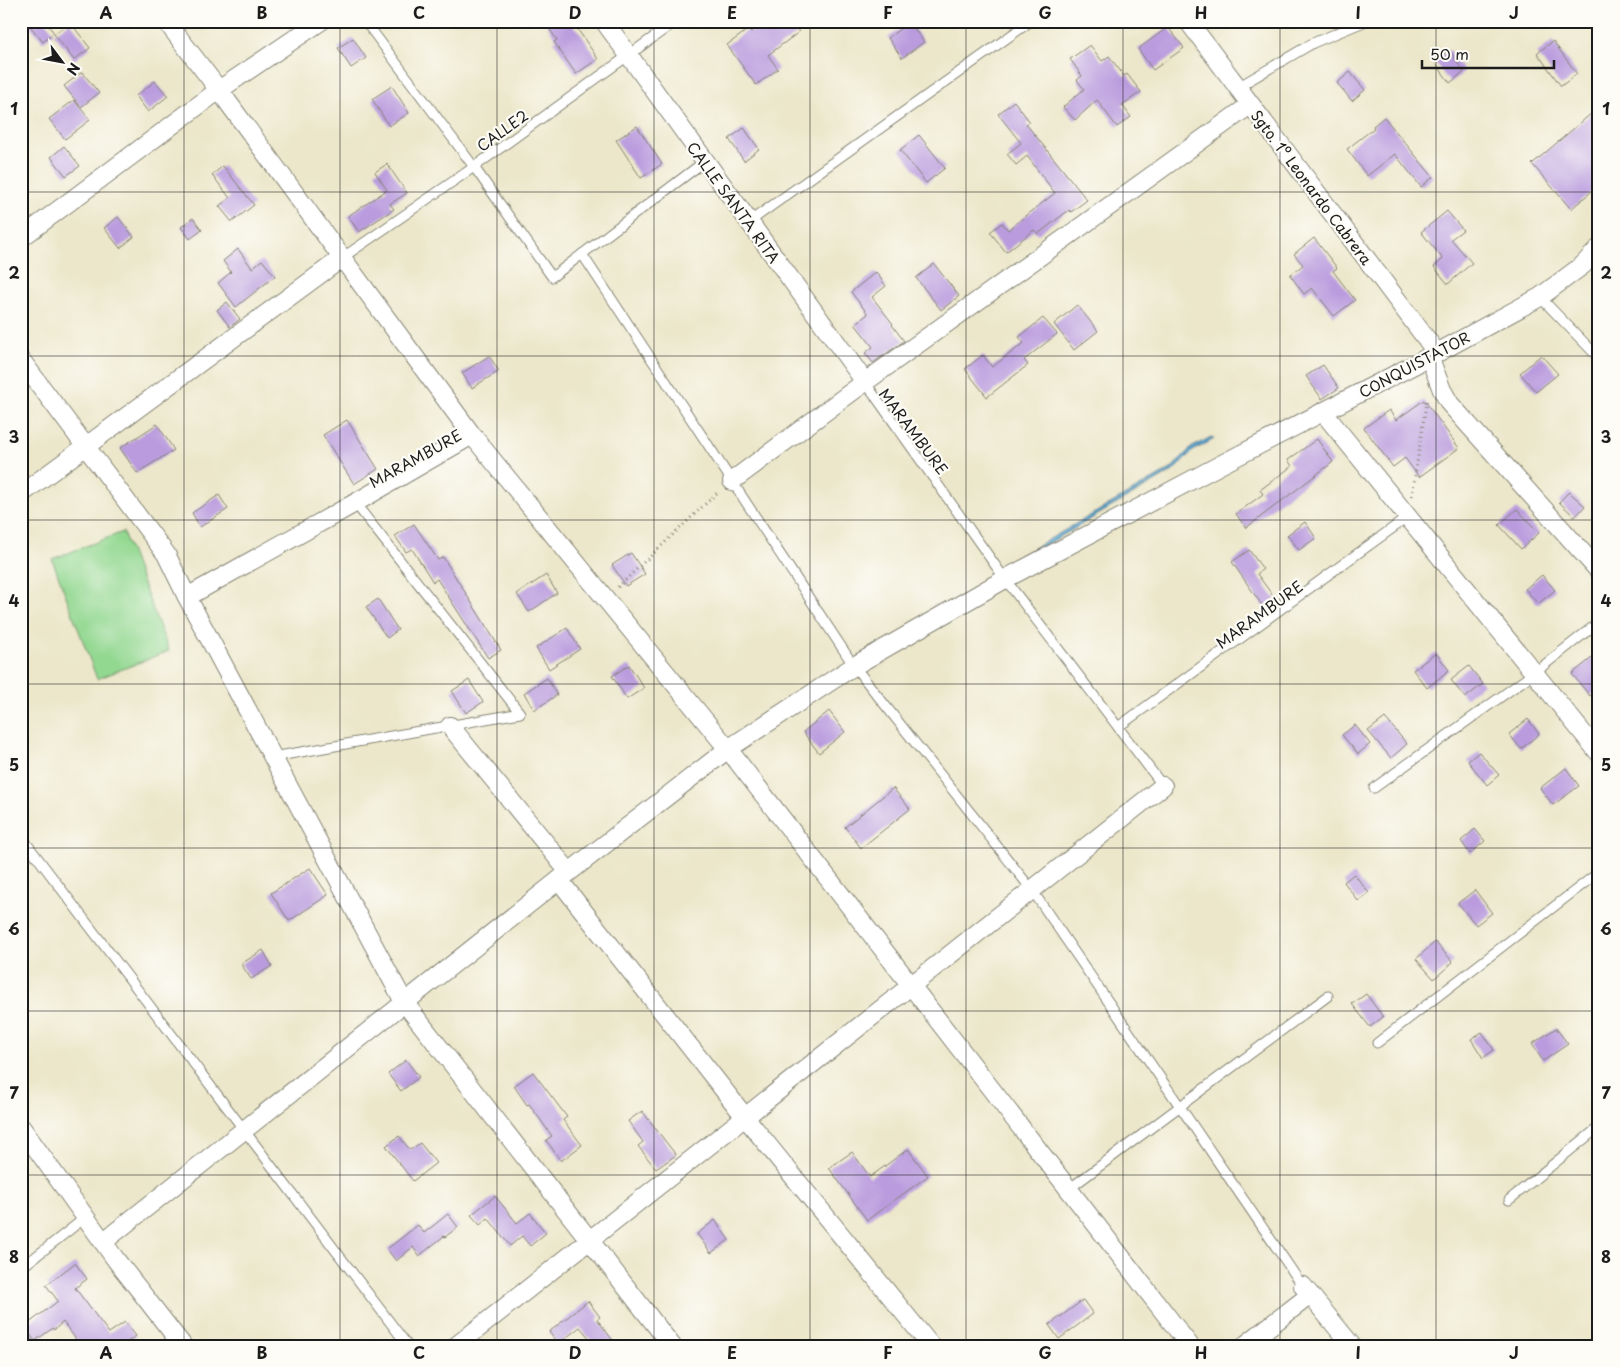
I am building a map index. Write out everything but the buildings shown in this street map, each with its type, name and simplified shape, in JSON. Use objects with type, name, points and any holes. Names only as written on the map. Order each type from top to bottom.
[{"type":"street","points":[[166,21],[219,90],[472,435],[728,749],[1190,1346]]},
{"type":"street","points":[[21,238],[219,90],[321,21]]},
{"type":"street","name":"CALLE SANTA RITA","points":[[604,21],[865,382]]},
{"type":"street","name":"Sgto. 1º Leonardo Cabrera","points":[[1188,21],[1433,354],[1442,390],[1450,404],[1599,571]]},
{"type":"street","points":[[727,485],[865,382],[1250,105]]},
{"type":"street","name":"CONQUISTATOR","points":[[103,1242],[404,1002],[728,749],[854,666],[1005,579],[1540,297],[1583,265],[1599,248]]},
{"type":"street","points":[[21,494],[342,258]]},
{"type":"street","points":[[21,360],[166,554],[187,597],[404,1002],[672,1346]]},
{"type":"street","points":[[1322,412],[1410,510],[1534,673],[1599,753]]},
{"type":"street","points":[[187,597],[472,435]]},
{"type":"street","points":[[450,726],[744,1117],[931,1346]]},
{"type":"street","points":[[456,1346],[1163,786]]},
{"type":"street","points":[[21,1127],[103,1242],[183,1346]]},
{"type":"street","points":[[1244,1346],[1306,1290],[1352,1346]]},
{"type":"street","points":[[21,1342],[24,1346]]},
{"type":"lane","points":[[366,21],[474,167],[552,277],[705,161]]},
{"type":"lane","name":"CALLE2","points":[[342,258],[474,167],[676,21]]},
{"type":"lane","points":[[749,222],[1031,21]]},
{"type":"lane","points":[[1238,87],[1313,43],[1366,21]]},
{"type":"lane","points":[[582,254],[727,485],[854,666],[1032,890],[1306,1290]]},
{"type":"lane","points":[[1540,297],[1599,358]]},
{"type":"lane","points":[[865,382],[1005,579],[1163,786]]},
{"type":"lane","points":[[273,757],[520,713],[355,503]]},
{"type":"lane","points":[[1118,727],[1410,510]]},
{"type":"lane","points":[[1374,788],[1534,673],[1599,622]]},
{"type":"lane","points":[[21,836],[408,1346]]},
{"type":"lane","points":[[1378,1042],[1599,872]]},
{"type":"lane","points":[[1069,1189],[1328,996]]},
{"type":"lane","points":[[1509,1200],[1599,1127]]},
{"type":"lane","points":[[21,1268],[86,1217]]},
{"type":"path","points":[[1410,510],[1428,395]]},
{"type":"path","points":[[617,588],[727,485]]},
{"type":"green space","points":[[123,532],[169,651],[97,679],[52,559]]},
{"type":"water","points":[[1211,437],[1214,439],[1193,451],[1173,471],[1017,562],[1015,559],[1171,469],[1191,448]]}]
